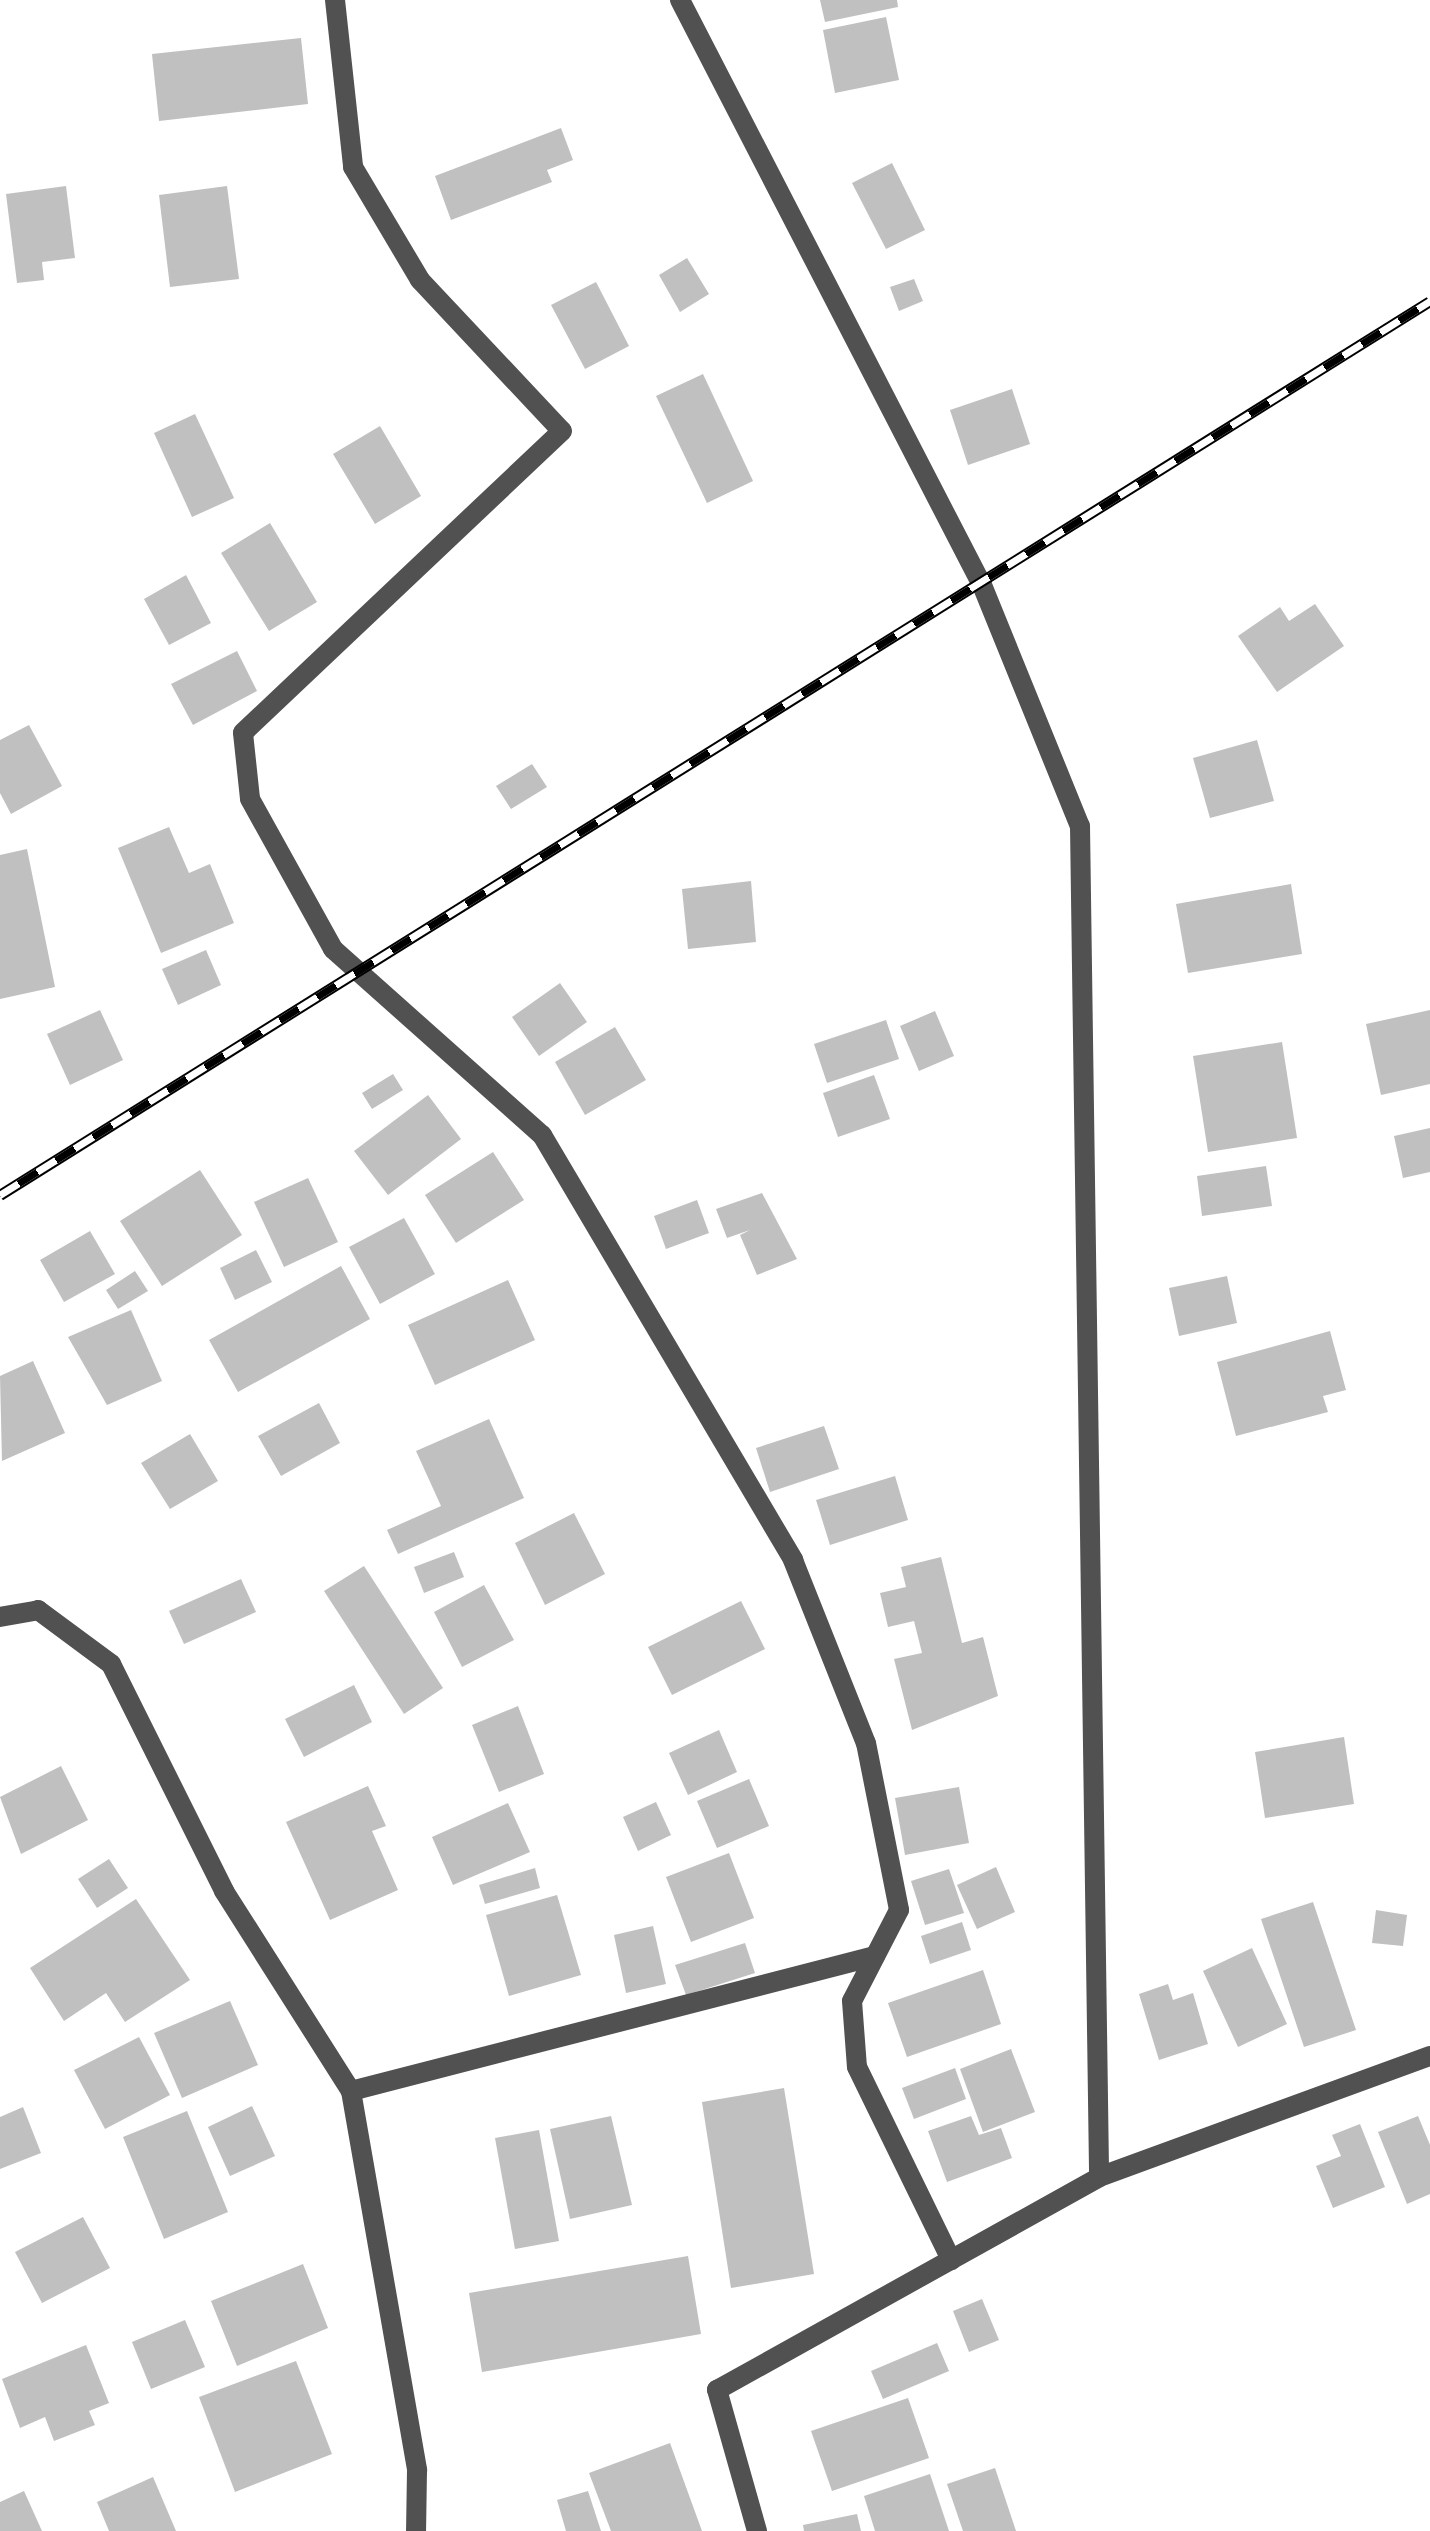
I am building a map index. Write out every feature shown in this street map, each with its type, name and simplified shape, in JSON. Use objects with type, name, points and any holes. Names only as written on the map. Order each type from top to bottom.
[{"type":"street","points":[[335,0],[353,167],[420,280],[562,431],[244,734],[250,798],[332,950],[364,968],[542,1136],[793,1560],[866,1743],[899,1910],[852,2000],[857,2067],[950,2260]]},
{"type":"street","points":[[680,0],[982,585],[1080,826],[1099,2177]]},
{"type":"street","points":[[0,1617],[38,1610],[111,1664],[224,1891],[352,2091],[418,2470],[416,2531]]},
{"type":"street","points":[[352,2091],[875,1956]]},
{"type":"street","points":[[757,2531],[717,2390],[1099,2177],[1430,2056]]},
{"type":"building","points":[[820,0],[897,0],[898,7],[825,22]]},
{"type":"building","points":[[886,17],[899,80],[835,93],[823,30]]},
{"type":"building","points":[[301,38],[308,104],[159,121],[152,54]]},
{"type":"building","points":[[561,128],[573,160],[547,170],[552,182],[451,220],[435,176]]},
{"type":"building","points":[[892,163],[925,230],[886,249],[852,183]]},
{"type":"building","points":[[66,186],[75,258],[42,262],[44,280],[17,283],[6,194]]},
{"type":"building","points":[[227,186],[239,279],[170,287],[159,195]]},
{"type":"building","points":[[687,258],[709,294],[680,312],[659,275]]},
{"type":"building","points":[[914,279],[923,301],[899,311],[890,287]]},
{"type":"building","points":[[596,282],[629,346],[585,369],[551,305]]},
{"type":"building","points":[[703,374],[753,481],[707,503],[656,396]]},
{"type":"building","points":[[1012,389],[1030,444],[968,465],[950,410]]},
{"type":"building","points":[[195,414],[234,498],[192,517],[154,433]]},
{"type":"building","points":[[380,426],[421,496],[375,524],[333,454]]},
{"type":"building","points":[[270,523],[317,602],[269,631],[221,553]]},
{"type":"building","points":[[186,575],[211,623],[169,645],[144,599]]},
{"type":"building","points":[[1315,604],[1344,646],[1277,692],[1238,636],[1280,607],[1289,621]]},
{"type":"building","points":[[237,651],[257,691],[193,725],[171,684]]},
{"type":"building","points":[[29,725],[62,786],[11,814],[0,793],[0,740]]},
{"type":"building","points":[[1257,740],[1274,801],[1210,818],[1193,758]]},
{"type":"building","points":[[532,764],[547,787],[511,809],[496,786]]},
{"type":"building","points":[[169,827],[189,873],[210,864],[234,923],[161,953],[118,848]]},
{"type":"building","points":[[27,849],[55,987],[0,999],[0,855]]},
{"type":"building","points":[[751,881],[756,942],[688,949],[682,889]]},
{"type":"building","points":[[1291,884],[1302,954],[1188,973],[1176,904]]},
{"type":"building","points":[[206,950],[221,985],[178,1005],[162,969]]},
{"type":"building","points":[[560,983],[587,1022],[539,1056],[512,1017]]},
{"type":"building","points":[[100,1010],[123,1060],[70,1085],[47,1034]]},
{"type":"building","points":[[1430,1010],[1430,1084],[1381,1095],[1366,1024]]},
{"type":"building","points":[[935,1011],[954,1056],[919,1071],[900,1026]]},
{"type":"building","points":[[886,1020],[899,1059],[827,1083],[814,1044]]},
{"type":"building","points":[[615,1027],[646,1080],[585,1115],[555,1062]]},
{"type":"building","points":[[1282,1042],[1297,1138],[1208,1152],[1193,1056]]},
{"type":"building","points":[[393,1074],[403,1090],[372,1109],[362,1093]]},
{"type":"building","points":[[874,1075],[890,1119],[838,1137],[823,1093]]},
{"type":"building","points":[[428,1095],[461,1139],[388,1195],[354,1151]]},
{"type":"building","points":[[1430,1128],[1430,1172],[1403,1178],[1394,1136]]},
{"type":"building","points":[[493,1152],[524,1200],[456,1243],[425,1195]]},
{"type":"building","points":[[1266,1166],[1272,1206],[1202,1216],[1197,1176]]},
{"type":"building","points":[[200,1170],[242,1235],[162,1286],[120,1221]]},
{"type":"building","points":[[308,1178],[338,1242],[284,1267],[254,1202]]},
{"type":"building","points":[[762,1193],[797,1259],[757,1275],[740,1235],[750,1230],[727,1238],[716,1209]]},
{"type":"building","points":[[697,1200],[709,1233],[666,1249],[654,1216]]},
{"type":"building","points":[[404,1218],[435,1274],[380,1304],[349,1247]]},
{"type":"building","points":[[90,1231],[115,1274],[64,1302],[40,1260]]},
{"type":"building","points":[[256,1250],[272,1282],[235,1300],[220,1268]]},
{"type":"building","points":[[341,1266],[370,1319],[238,1392],[209,1340]]},
{"type":"building","points":[[135,1271],[148,1291],[118,1309],[106,1290]]},
{"type":"building","points":[[1227,1276],[1237,1323],[1179,1336],[1169,1288]]},
{"type":"building","points":[[508,1280],[535,1340],[435,1385],[408,1325]]},
{"type":"building","points":[[131,1310],[162,1381],[107,1405],[68,1337]]},
{"type":"building","points":[[1330,1331],[1346,1390],[1323,1396],[1328,1412],[1236,1436],[1217,1362]]},
{"type":"building","points":[[33,1361],[65,1433],[2,1461],[0,1376]]},
{"type":"building","points":[[319,1403],[340,1443],[281,1476],[258,1436]]},
{"type":"building","points":[[489,1419],[524,1498],[398,1554],[387,1530],[441,1506],[416,1451]]},
{"type":"building","points":[[824,1426],[839,1469],[770,1492],[756,1448]]},
{"type":"building","points":[[190,1434],[218,1481],[170,1509],[141,1463]]},
{"type":"building","points":[[895,1476],[908,1520],[830,1545],[816,1500]]},
{"type":"building","points":[[574,1513],[605,1574],[545,1605],[515,1543]]},
{"type":"building","points":[[454,1552],[464,1577],[424,1593],[414,1567]]},
{"type":"building","points":[[941,1557],[962,1643],[983,1637],[998,1696],[912,1730],[894,1659],[922,1653],[914,1621],[888,1627],[880,1593],[906,1587],[901,1567]]},
{"type":"building","points":[[364,1566],[443,1688],[404,1714],[324,1591]]},
{"type":"building","points":[[241,1579],[256,1612],[184,1644],[169,1611]]},
{"type":"building","points":[[484,1585],[514,1640],[462,1667],[434,1612]]},
{"type":"building","points":[[741,1601],[765,1649],[672,1695],[648,1647]]},
{"type":"building","points":[[354,1685],[372,1722],[304,1757],[285,1719]]},
{"type":"building","points":[[518,1706],[544,1774],[499,1792],[472,1725]]},
{"type":"building","points":[[719,1730],[737,1772],[688,1795],[669,1753]]},
{"type":"building","points":[[1344,1737],[1354,1804],[1265,1818],[1255,1752]]},
{"type":"building","points":[[61,1766],[88,1820],[21,1854],[0,1797]]},
{"type":"building","points":[[749,1779],[769,1826],[717,1848],[697,1801]]},
{"type":"building","points":[[368,1786],[386,1826],[372,1831],[398,1890],[330,1920],[286,1822]]},
{"type":"building","points":[[959,1787],[969,1843],[905,1855],[895,1798]]},
{"type":"building","points":[[656,1802],[671,1835],[638,1851],[623,1817]]},
{"type":"building","points":[[508,1803],[530,1852],[453,1885],[432,1837]]},
{"type":"building","points":[[729,1853],[754,1918],[691,1942],[666,1877]]},
{"type":"building","points":[[109,1859],[128,1888],[97,1908],[78,1879]]},
{"type":"building","points":[[996,1867],[1015,1912],[977,1929],[957,1885]]},
{"type":"building","points":[[535,1868],[540,1888],[485,1904],[479,1885]]},
{"type":"building","points":[[949,1869],[964,1913],[925,1925],[911,1881]]},
{"type":"building","points":[[557,1895],[581,1975],[509,1996],[486,1915]]},
{"type":"building","points":[[136,1899],[190,1980],[125,2022],[106,1993],[64,2021],[30,1968]]},
{"type":"building","points":[[1313,1902],[1356,2030],[1304,2047],[1261,1919]]},
{"type":"building","points":[[1376,1910],[1407,1915],[1403,1946],[1372,1943]]},
{"type":"building","points":[[962,1922],[971,1950],[930,1964],[921,1936]]},
{"type":"building","points":[[653,1926],[666,1984],[626,1993],[614,1935]]},
{"type":"building","points":[[745,1943],[755,1973],[686,1995],[675,1965]]},
{"type":"building","points":[[1252,1948],[1287,2024],[1238,2047],[1203,1971]]},
{"type":"building","points":[[983,1970],[1001,2024],[907,2057],[888,2003]]},
{"type":"building","points":[[1168,1984],[1173,2000],[1193,1993],[1208,2044],[1159,2060],[1139,1994]]},
{"type":"building","points":[[230,2001],[258,2065],[182,2098],[154,2033]]},
{"type":"building","points":[[139,2037],[170,2095],[105,2129],[74,2070]]},
{"type":"building","points":[[1011,2049],[1035,2112],[983,2132],[960,2069]]},
{"type":"building","points":[[955,2068],[966,2099],[914,2119],[902,2088]]},
{"type":"building","points":[[784,2088],[814,2274],[731,2288],[702,2102]]},
{"type":"building","points":[[252,2106],[275,2156],[230,2176],[208,2127]]},
{"type":"building","points":[[23,2107],[41,2153],[0,2169],[0,2117]]},
{"type":"building","points":[[187,2111],[228,2212],[164,2239],[123,2137]]},
{"type":"building","points":[[611,2116],[632,2205],[570,2219],[550,2129]]},
{"type":"building","points":[[971,2116],[979,2135],[1001,2128],[1012,2158],[947,2182],[928,2131]]},
{"type":"building","points":[[1418,2116],[1430,2145],[1430,2194],[1407,2204],[1378,2132]]},
{"type":"building","points":[[1360,2124],[1385,2187],[1333,2208],[1316,2166],[1341,2156],[1332,2135]]},
{"type":"building","points":[[539,2130],[559,2241],[515,2249],[495,2138]]},
{"type":"building","points":[[83,2217],[110,2268],[42,2303],[15,2252]]},
{"type":"building","points":[[688,2256],[701,2334],[482,2372],[469,2293]]},
{"type":"building","points":[[303,2264],[328,2328],[237,2366],[211,2301]]},
{"type":"building","points":[[982,2299],[999,2340],[969,2352],[953,2311]]},
{"type":"building","points":[[185,2320],[205,2367],[151,2389],[132,2342]]},
{"type":"building","points":[[937,2343],[949,2371],[883,2399],[871,2371]]},
{"type":"building","points":[[86,2345],[109,2403],[89,2411],[95,2425],[54,2441],[45,2417],[20,2428],[2,2379]]},
{"type":"building","points":[[296,2361],[332,2454],[235,2492],[199,2397]]},
{"type":"building","points":[[908,2398],[929,2458],[832,2491],[811,2431]]},
{"type":"building","points":[[670,2443],[702,2531],[611,2531],[589,2473]]},
{"type":"building","points":[[995,2468],[1016,2531],[963,2531],[947,2484]]},
{"type":"building","points":[[930,2474],[949,2531],[875,2531],[864,2496]]},
{"type":"building","points":[[153,2477],[176,2531],[109,2531],[97,2502]]},
{"type":"building","points":[[24,2491],[42,2531],[0,2531],[0,2502]]},
{"type":"building","points":[[588,2491],[601,2531],[566,2531],[557,2500]]},
{"type":"building","points":[[857,2514],[861,2531],[804,2531],[803,2525]]},
{"type":"railway","points":[[0,1195],[1430,301]]}]
